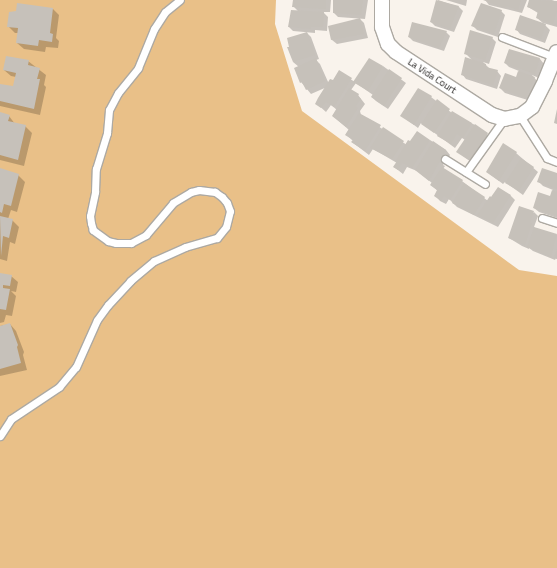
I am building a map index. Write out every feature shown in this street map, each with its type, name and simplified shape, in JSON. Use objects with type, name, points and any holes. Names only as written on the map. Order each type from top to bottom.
[{"type":"street","name":"La Vida Court","points":[[382,0],[382,27],[388,44],[396,52],[492,115],[504,119]]},
{"type":"street","points":[[504,119],[520,116],[532,108],[555,54]]},
{"type":"lane","points":[[0,436],[11,419],[59,387],[76,367],[97,320],[108,305],[130,281],[154,261],[185,247],[217,238],[226,227],[230,211],[227,203],[215,192],[199,190],[191,192],[173,203],[146,235],[131,243],[116,243],[108,241],[93,230],[91,223],[90,216],[96,192],[96,169],[107,133],[109,110],[118,93],[138,68],[154,28],[165,12],[180,0]]},
{"type":"lane","points":[[502,37],[555,54]]},
{"type":"lane","points":[[520,116],[547,158],[557,162]]},
{"type":"lane","points":[[466,172],[504,119]]},
{"type":"lane","points":[[445,159],[485,184]]},
{"type":"lane","points":[[542,218],[557,223]]},
{"type":"shaded area","points":[[0,0],[276,0],[275,24],[302,111],[519,270],[557,276],[557,568],[0,568]]},
{"type":"building","points":[[293,0],[326,0],[326,9],[292,7]]},
{"type":"building","points":[[333,0],[363,0],[361,15],[333,13]]},
{"type":"building","points":[[436,0],[459,6],[450,29],[430,22]]},
{"type":"building","points":[[483,0],[521,0],[518,10],[506,6],[505,8]]},
{"type":"building","points":[[529,0],[557,1],[557,11],[553,24],[536,18],[538,11],[527,7]]},
{"type":"building","points":[[17,3],[53,8],[50,33],[53,34],[52,42],[39,40],[38,46],[16,43],[18,28],[7,27],[9,12],[16,11]]},
{"type":"building","points":[[481,3],[502,10],[494,34],[471,26]]},
{"type":"building","points":[[291,10],[324,12],[323,27],[311,27],[311,29],[288,27]]},
{"type":"building","points":[[520,15],[546,24],[541,39],[515,30]]},
{"type":"building","points":[[360,18],[364,34],[331,40],[328,26]]},
{"type":"building","points":[[412,22],[447,31],[439,48],[408,37]]},
{"type":"building","points":[[470,30],[493,37],[485,60],[464,54]]},
{"type":"building","points":[[307,32],[315,55],[293,62],[287,47],[289,47],[287,38]]},
{"type":"building","points":[[509,49],[540,58],[535,74],[504,63]]},
{"type":"building","points":[[6,56],[29,60],[28,65],[40,68],[37,79],[40,79],[34,109],[0,101],[0,84],[13,86],[16,73],[3,70]]},
{"type":"building","points":[[465,57],[486,64],[486,67],[498,70],[493,85],[461,75]]},
{"type":"building","points":[[316,58],[325,81],[306,90],[302,82],[300,83],[294,68]]},
{"type":"building","points":[[369,58],[383,66],[368,91],[353,82]]},
{"type":"building","points":[[389,69],[402,78],[384,106],[371,97]]},
{"type":"building","points":[[339,70],[352,78],[334,107],[326,102],[321,108],[315,104],[330,79],[333,80]]},
{"type":"building","points":[[518,71],[535,77],[526,98],[499,88],[505,73],[516,77]]},
{"type":"building","points":[[349,88],[359,94],[358,96],[361,99],[356,106],[358,108],[346,127],[332,116]]},
{"type":"building","points":[[418,88],[432,96],[414,125],[400,116]]},
{"type":"building","points":[[437,99],[450,109],[434,133],[421,124]]},
{"type":"building","points":[[557,109],[557,124],[554,123]]},
{"type":"building","points":[[452,111],[472,123],[463,138],[457,134],[451,144],[437,136]]},
{"type":"building","points":[[0,112],[10,115],[8,121],[26,125],[18,160],[0,155]]},
{"type":"building","points":[[359,113],[381,125],[365,151],[351,142],[353,140],[345,135]]},
{"type":"building","points":[[475,124],[488,133],[470,161],[456,152]]},
{"type":"building","points":[[383,127],[404,141],[392,159],[370,148]]},
{"type":"building","points":[[417,131],[430,140],[412,168],[402,163],[398,170],[393,167],[397,161],[396,160],[408,140],[410,141]]},
{"type":"building","points":[[433,141],[446,150],[429,181],[415,170]]},
{"type":"building","points":[[503,143],[517,152],[499,181],[486,172]]},
{"type":"building","points":[[521,158],[534,167],[519,191],[505,183]]},
{"type":"building","points":[[442,167],[463,180],[450,200],[444,196],[441,201],[434,196],[437,190],[430,185]]},
{"type":"building","points":[[0,168],[19,174],[11,206],[4,204],[2,213],[0,212]]},
{"type":"building","points":[[542,168],[557,173],[557,189],[537,182]]},
{"type":"building","points":[[464,183],[485,197],[474,215],[452,203]]},
{"type":"building","points":[[498,187],[511,195],[493,223],[477,215]]},
{"type":"building","points":[[552,190],[557,192],[557,216],[533,208],[538,192],[550,196]]},
{"type":"building","points":[[519,206],[534,211],[525,245],[508,238]]},
{"type":"building","points":[[0,216],[13,219],[9,238],[3,236],[1,256]]},
{"type":"building","points":[[534,227],[557,234],[551,257],[527,247]]},
{"type":"building","points":[[557,249],[557,259],[554,258]]},
{"type":"building","points":[[0,273],[12,275],[10,286],[3,285],[3,288],[10,289],[6,310],[0,309]]},
{"type":"building","points":[[10,323],[18,345],[17,347],[21,363],[0,369],[0,326]]}]
